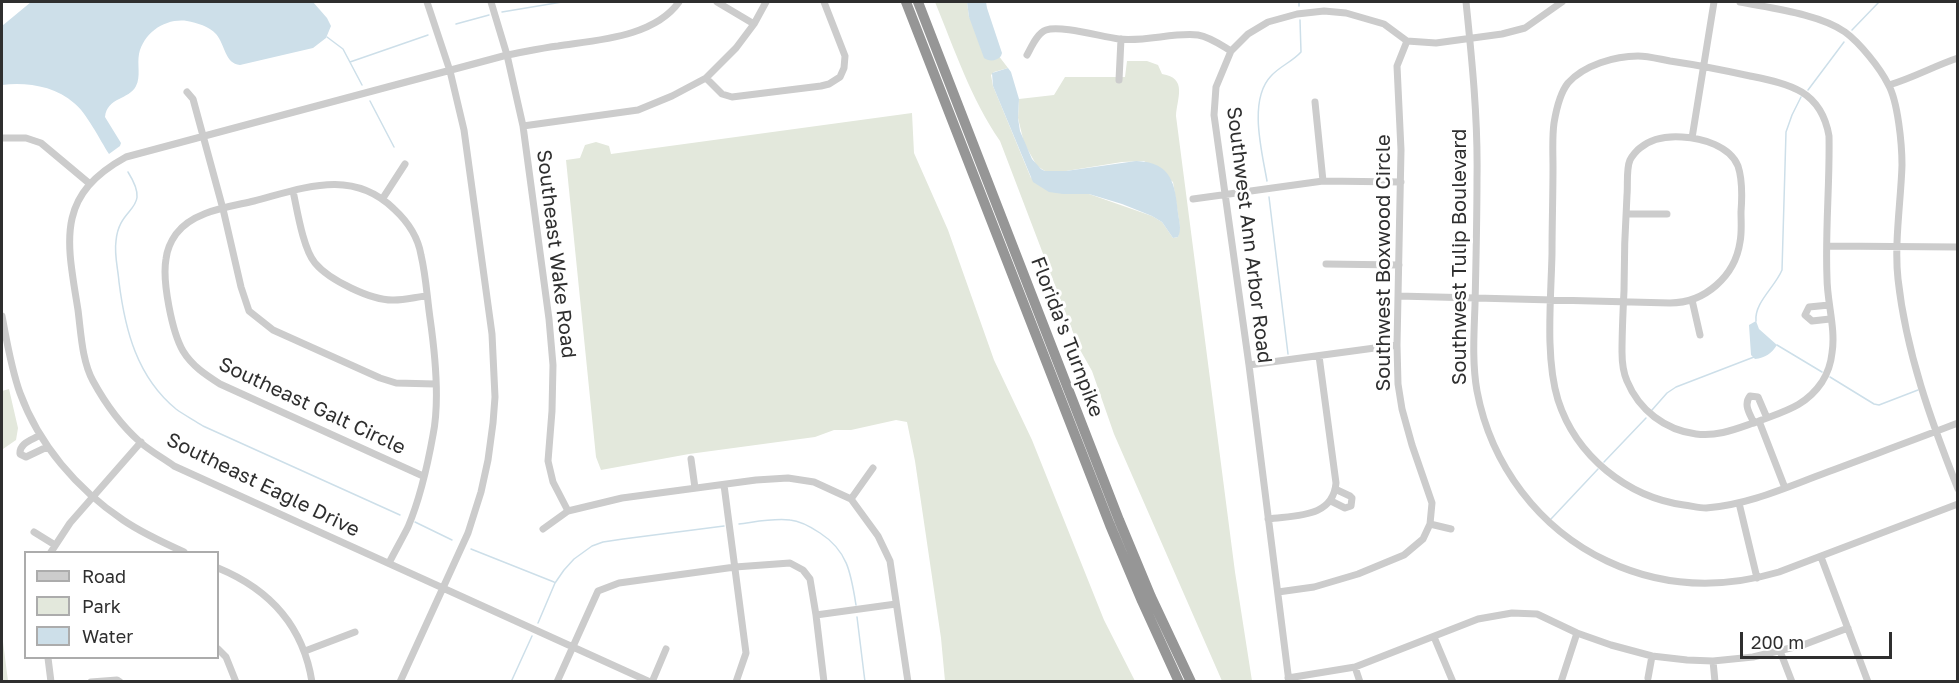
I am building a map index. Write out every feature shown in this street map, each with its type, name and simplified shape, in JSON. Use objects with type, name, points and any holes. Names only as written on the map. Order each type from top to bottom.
[{"type":"highway","name":"Florida's Turnpike","points":[[906,2],[1110,525],[1142,602],[1179,681]]},
{"type":"highway","name":"Florida's Turnpike","points":[[918,2],[1119,520],[1151,597],[1191,681]]},
{"type":"street","points":[[400,681],[468,533],[481,492],[492,432],[495,398],[492,334],[464,130],[450,71],[427,2]]},
{"type":"street","name":"Southeast Wake Road","points":[[490,2],[507,56],[523,126],[553,365],[548,460],[553,482],[568,511]]},
{"type":"street","name":"Southeast Eagle Drive","points":[[651,681],[174,466],[141,442],[109,406],[92,378],[84,349],[68,241],[72,212],[80,197],[107,168],[126,157],[507,56],[622,37],[657,20],[679,2]]},
{"type":"street","points":[[717,2],[754,24]]},
{"type":"street","points":[[523,126],[638,110],[672,96],[705,78],[736,48],[754,24],[766,2]]},
{"type":"street","points":[[705,78],[722,94],[732,97],[821,86],[835,81],[843,72],[845,56],[824,2]]},
{"type":"street","name":"Southwest Tulip Boulevard","points":[[1466,2],[1477,141],[1474,369],[1483,416],[1493,444],[1505,469],[1530,504],[1547,521],[1589,553],[1621,568],[1670,581],[1712,584],[1757,578],[1821,557],[1958,504]]},
{"type":"street","name":"Southwest Ann Arbor Road","points":[[1289,680],[1249,365],[1224,195],[1214,104],[1218,79],[1231,51],[1248,34],[1268,22],[1297,14],[1324,11],[1346,13],[1384,24],[1407,40],[1436,43],[1502,34],[1525,28],[1562,2]]},
{"type":"street","points":[[1692,138],[1714,2]]},
{"type":"street","points":[[1740,2],[1823,21],[1844,31],[1859,44],[1889,85],[1899,125],[1902,161],[1898,277],[1906,329],[1911,356],[1935,432],[1958,489]]},
{"type":"street","points":[[1027,55],[1045,30],[1059,29],[1121,39],[1198,35],[1216,41],[1231,51]]},
{"type":"street","points":[[1119,80],[1121,39]]},
{"type":"street","name":"Southwest Boxwood Circle","points":[[1407,40],[1397,66],[1401,130],[1398,384],[1412,445],[1432,503],[1430,524]]},
{"type":"street","points":[[1398,296],[1551,299],[1623,301],[1678,303],[1692,300],[1714,288],[1727,274],[1736,259],[1740,242],[1742,199],[1738,166],[1727,152],[1710,142],[1675,136],[1656,138],[1638,148],[1630,160],[1623,301],[1623,369],[1635,397],[1648,412],[1662,423],[1694,434],[1713,436],[1725,433],[1806,401],[1822,382],[1828,371],[1832,354],[1827,246],[1829,136],[1822,113],[1810,98],[1781,82],[1705,66],[1639,56],[1612,58],[1584,70],[1568,83],[1553,125],[1551,299],[1551,362],[1558,399],[1572,432],[1595,462],[1619,481],[1645,495],[1672,504],[1703,508],[1739,503],[1785,488],[1958,423]]},
{"type":"street","points":[[1889,85],[1916,77],[1940,64],[1958,58]]},
{"type":"street","points":[[187,92],[193,99],[204,137],[241,287],[249,310],[273,330],[380,378],[396,383],[435,384]]},
{"type":"street","points":[[1315,102],[1323,181]]},
{"type":"street","points":[[2,138],[26,138],[41,143],[90,184]]},
{"type":"street","points":[[383,198],[405,164]]},
{"type":"street","points":[[1193,199],[1323,181],[1401,182]]},
{"type":"street","name":"Southeast Galt Circle","points":[[389,563],[408,525],[423,476],[434,434],[434,350],[421,254],[416,239],[402,216],[383,198],[365,188],[344,184],[320,184],[223,208],[184,225],[176,233],[169,246],[165,272],[172,324],[183,352],[197,369],[220,384],[423,476]]},
{"type":"street","points":[[292,191],[308,250],[314,262],[330,276],[369,295],[392,300],[426,296]]},
{"type":"street","points":[[1626,214],[1667,214]]},
{"type":"street","points":[[1827,246],[1958,247]]},
{"type":"street","points":[[1326,264],[1399,265]]},
{"type":"street","points":[[1692,300],[1700,335]]},
{"type":"street","points":[[1829,305],[1809,308],[1805,315],[1812,321],[1830,320]]},
{"type":"street","points":[[2,316],[15,379],[28,412],[47,447],[91,497],[125,522],[182,551]]},
{"type":"street","points":[[1249,365],[1397,345]]},
{"type":"street","points":[[1268,519],[1312,513],[1322,509],[1331,501],[1335,489],[1319,356]]},
{"type":"street","points":[[1760,420],[1785,488]]},
{"type":"street","points":[[40,435],[22,445],[19,450],[20,454],[26,457],[47,447]]},
{"type":"street","points":[[52,551],[91,497],[141,442]]},
{"type":"street","points":[[691,459],[695,488]]},
{"type":"street","points":[[850,499],[873,468]]},
{"type":"street","points":[[543,529],[568,511],[622,498],[788,478],[814,482],[850,499],[878,536],[890,561],[908,681]]},
{"type":"street","points":[[724,485],[746,653],[736,681]]},
{"type":"street","points":[[1331,501],[1345,508],[1351,506],[1350,496],[1335,489]]},
{"type":"street","points":[[1739,503],[1757,578]]},
{"type":"street","points":[[1278,592],[1314,587],[1404,555],[1423,539],[1430,524],[1451,529]]},
{"type":"street","points":[[33,532],[55,545]]},
{"type":"street","points":[[1821,557],[1868,681]]},
{"type":"street","points":[[557,681],[598,591],[606,586],[735,567],[790,562],[803,570],[810,579],[824,681]]},
{"type":"street","points":[[219,568],[238,576],[260,591],[288,620],[305,651],[312,681]]},
{"type":"street","points":[[816,615],[896,604]]},
{"type":"street","points":[[1289,680],[1355,668],[1478,620],[1512,613],[1537,614],[1577,633],[1611,645],[1652,656],[1687,660],[1713,661],[1753,657],[1803,645],[1848,628]]},
{"type":"street","points":[[305,651],[355,632]]},
{"type":"street","points":[[1561,681],[1577,633]]},
{"type":"street","points":[[1434,637],[1453,681]]},
{"type":"street","points":[[651,681],[666,648]]},
{"type":"street","points":[[219,650],[226,657],[236,681]]},
{"type":"street","points":[[1780,651],[1792,681]]},
{"type":"street","points":[[1648,678],[1652,656]]},
{"type":"street","points":[[48,659],[51,681]]},
{"type":"street","points":[[1713,661],[1715,681]]},
{"type":"street","points":[[1355,668],[1360,681]]},
{"type":"street","points":[[91,681],[120,681]]},
{"type":"green space","points":[[935,2],[967,2],[969,17],[1008,68],[991,75],[993,86],[1031,178],[1089,194],[1152,216],[1162,222],[1173,238],[1178,237],[1180,227],[1173,182],[1144,161],[1122,162],[1066,171],[1045,171],[1037,166],[1024,143],[1018,118],[1019,99],[1054,95],[1065,77],[1116,77],[1116,82],[1121,83],[1122,77],[1125,77],[1127,61],[1147,61],[1158,65],[1162,74],[1170,76],[1178,84],[1176,116],[1235,572],[1252,681],[1222,681],[1114,434],[1092,371],[1079,348],[1000,141],[972,91]]},
{"type":"green space","points":[[912,113],[914,153],[948,230],[994,360],[1032,440],[1104,620],[1135,681],[945,681],[941,638],[915,461],[907,422],[896,420],[851,430],[834,430],[815,437],[689,454],[601,470],[596,457],[566,160],[580,158],[585,145],[596,142],[609,146],[611,154]]},
{"type":"green space","points":[[9,389],[18,428],[16,440],[3,449],[2,391]]},
{"type":"green space","points":[[2,634],[8,681],[2,681]]},
{"type":"water","points":[[31,2],[313,2],[331,26],[326,38],[313,48],[240,65],[231,61],[219,38],[206,27],[179,21],[157,28],[142,46],[139,54],[138,79],[133,91],[114,102],[107,110],[105,117],[121,143],[109,154],[79,107],[66,97],[40,86],[2,85],[2,26]]},
{"type":"water","points":[[967,2],[986,2],[1002,53],[997,59],[984,58],[969,17]]},
{"type":"water","points":[[1008,68],[1019,99],[1020,131],[1032,159],[1041,169],[1066,171],[1136,161],[1157,165],[1164,170],[1173,184],[1180,225],[1178,237],[1173,238],[1162,222],[1152,216],[1122,204],[1089,194],[1049,192],[1033,182],[993,86],[992,73]]},
{"type":"water","points":[[1756,321],[1759,329],[1777,345],[1768,355],[1755,359],[1751,355],[1749,325]]},
{"type":"waterway","points":[[502,12],[562,2]]},
{"type":"waterway","points":[[1852,30],[1879,2]]},
{"type":"waterway","points":[[456,24],[489,15]]},
{"type":"waterway","points":[[1267,181],[1258,127],[1260,98],[1271,76],[1301,52],[1300,20]]},
{"type":"waterway","points":[[350,62],[428,35]]},
{"type":"waterway","points":[[327,37],[343,49],[362,85]]},
{"type":"waterway","points":[[1808,90],[1844,42]]},
{"type":"waterway","points":[[1756,321],[1758,308],[1782,270],[1786,132],[1801,97]]},
{"type":"waterway","points":[[370,101],[394,147]]},
{"type":"waterway","points":[[128,172],[135,185],[136,202],[118,229],[116,262],[129,335],[151,382],[176,409],[203,426],[400,515]]},
{"type":"waterway","points":[[1269,197],[1288,354]]},
{"type":"waterway","points":[[1777,345],[1822,372]]},
{"type":"waterway","points":[[1652,410],[1667,393],[1676,387],[1754,357]]},
{"type":"waterway","points":[[1830,377],[1879,405],[1918,390]]},
{"type":"waterway","points":[[1604,462],[1646,418]]},
{"type":"waterway","points":[[1551,519],[1598,469]]},
{"type":"waterway","points":[[739,524],[790,520],[802,523],[820,533],[837,547],[847,564],[856,605]]},
{"type":"waterway","points":[[415,522],[452,540]]},
{"type":"waterway","points":[[538,623],[555,583],[564,570],[574,559],[592,546],[603,542],[724,526]]},
{"type":"waterway","points":[[471,549],[554,582]]},
{"type":"waterway","points":[[857,617],[865,682]]},
{"type":"waterway","points":[[511,682],[532,636]]}]
